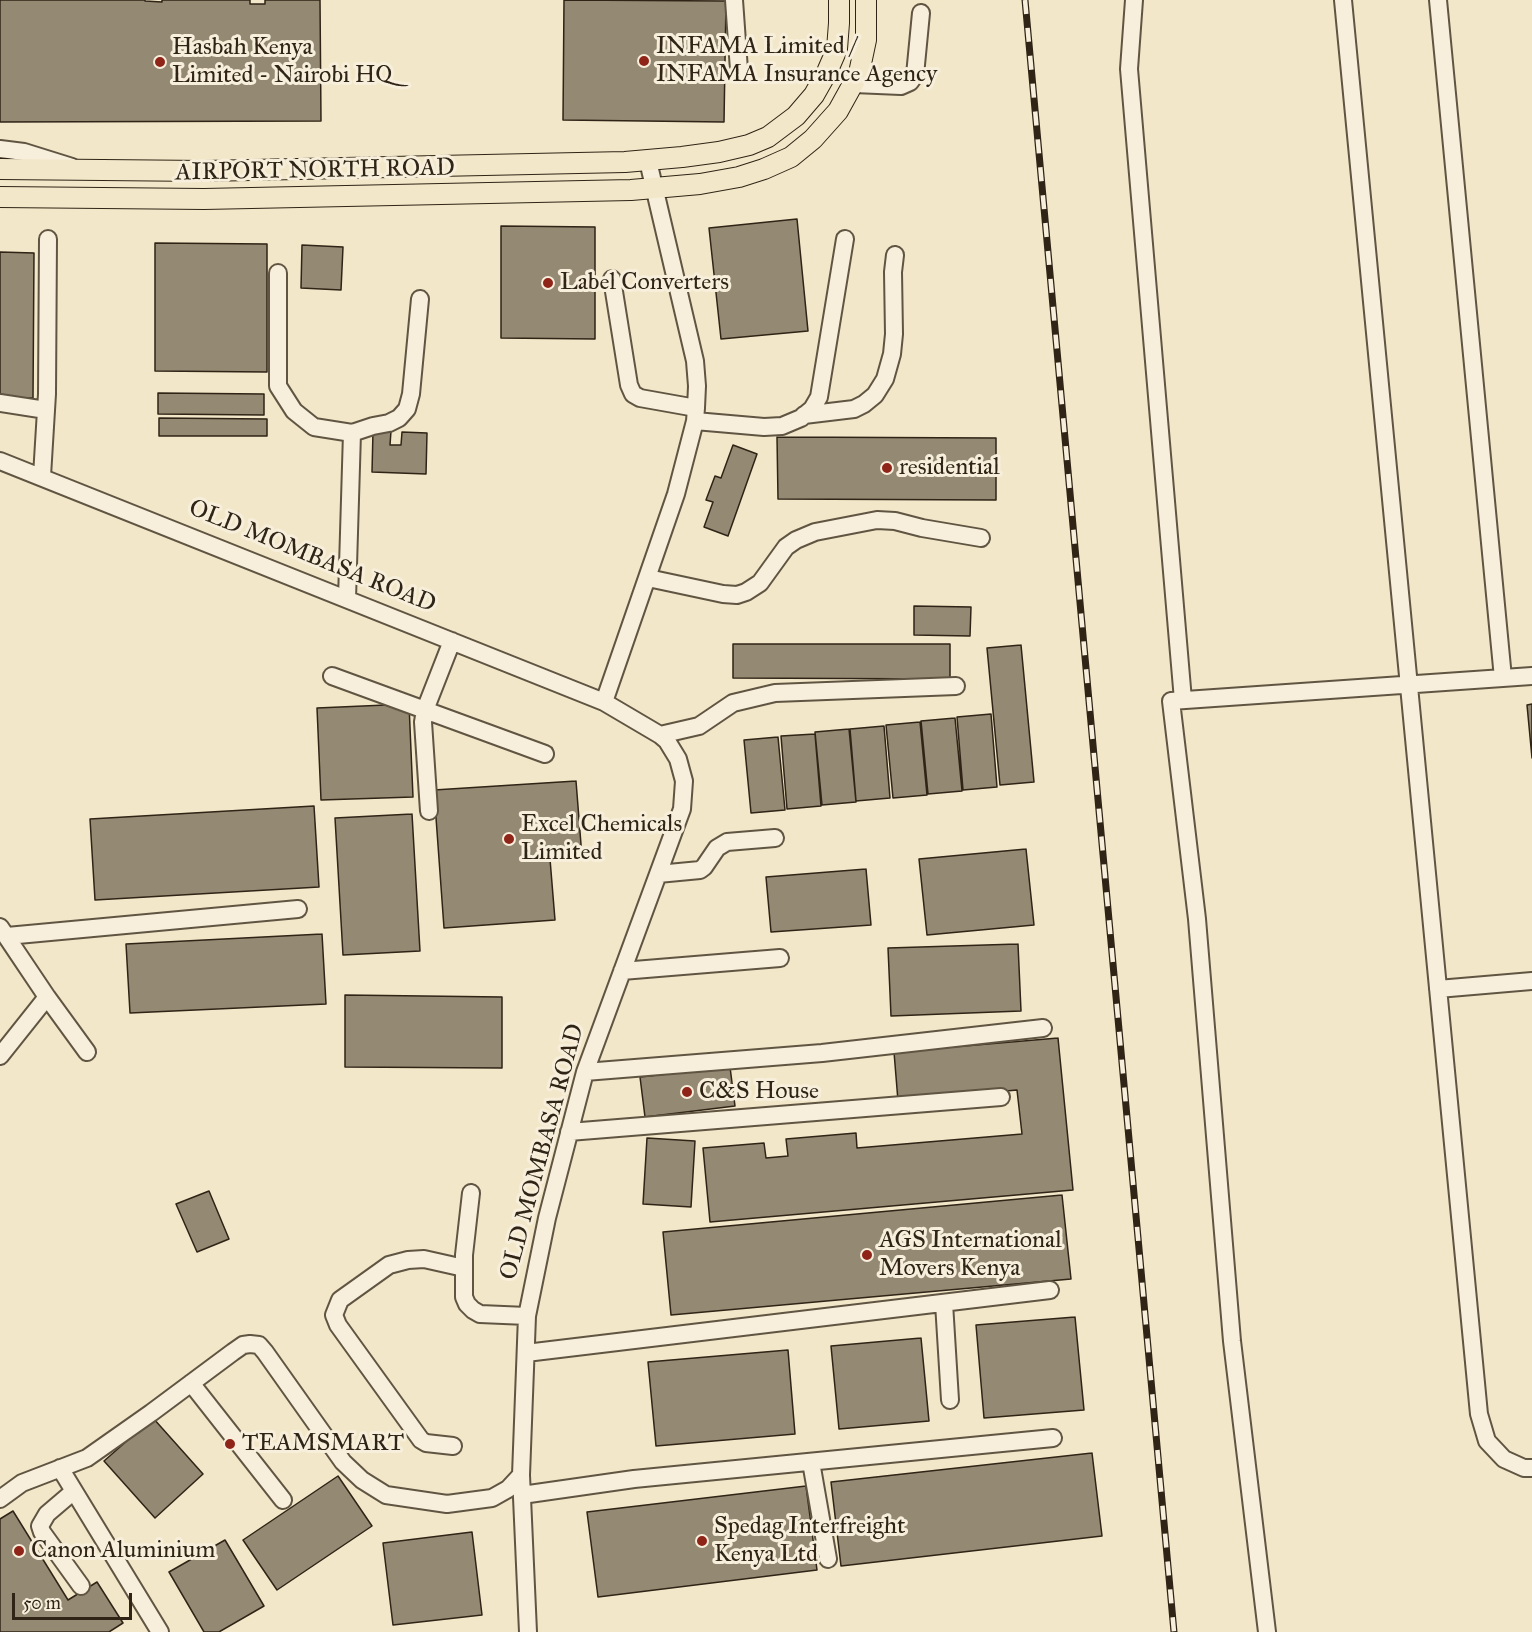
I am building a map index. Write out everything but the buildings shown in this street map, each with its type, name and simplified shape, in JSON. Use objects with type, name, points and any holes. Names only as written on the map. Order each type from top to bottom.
[{"type":"main road","points":[[648,161],[719,152],[749,145],[768,137],[796,116],[814,95],[837,49],[838,0]]},
{"type":"main road","points":[[656,189],[739,177],[774,166],[791,157],[813,139],[827,126],[842,105],[859,73],[866,40],[866,0]]},
{"type":"main road","name":"AIRPORT NORTH ROAD","points":[[0,169],[204,171],[648,161]]},
{"type":"main road","points":[[204,171],[204,200]]},
{"type":"main road","name":"AIRPORT NORTH ROAD","points":[[0,197],[204,200],[656,189]]},
{"type":"lane","points":[[734,0],[739,70]]},
{"type":"lane","points":[[1134,0],[1129,69],[1184,700]]},
{"type":"lane","points":[[1343,0],[1479,1414],[1487,1441],[1504,1459],[1524,1468],[1532,1468]]},
{"type":"lane","points":[[1438,0],[1503,678]]},
{"type":"lane","points":[[854,84],[901,87],[910,82],[915,75],[921,13]]},
{"type":"lane","points":[[0,149],[24,152],[82,170]]},
{"type":"lane","points":[[604,702],[676,494],[695,414],[698,386],[695,361],[648,161]]},
{"type":"lane","points":[[42,476],[46,410],[48,239]]},
{"type":"lane","points":[[612,279],[629,385],[633,394],[695,414],[764,427],[782,426],[801,418],[812,409],[819,397],[845,239]]},
{"type":"lane","points":[[804,415],[854,409],[875,394],[885,380],[892,354],[894,334],[892,272],[895,255]]},
{"type":"lane","points":[[278,273],[278,386],[294,411],[314,427],[352,433],[389,423],[399,418],[407,409],[411,394],[420,299]]},
{"type":"lane","points":[[0,403],[46,410]]},
{"type":"lane","points":[[347,599],[352,433]]},
{"type":"lane","name":"OLD MOMBASA ROAD","points":[[0,460],[604,702],[660,735],[667,741],[678,759],[684,781],[682,809],[585,1072],[547,1218],[527,1316],[521,1475],[528,1632]]},
{"type":"lane","points":[[648,578],[737,595],[760,583],[786,547],[796,540],[815,532],[877,520],[895,520],[922,528],[981,538]]},
{"type":"lane","points":[[429,811],[423,733],[425,710],[452,641]]},
{"type":"lane","points":[[332,676],[545,754]]},
{"type":"lane","points":[[1267,1632],[1232,1341],[1197,919],[1171,701],[1532,676]]},
{"type":"lane","points":[[660,735],[699,726],[733,703],[775,693],[956,686]]},
{"type":"lane","points":[[658,874],[700,870],[717,848],[727,842],[775,838]]},
{"type":"lane","points":[[87,1052],[3,931],[298,909]]},
{"type":"lane","points":[[622,971],[780,958]]},
{"type":"lane","points":[[1438,989],[1532,981]]},
{"type":"lane","points":[[0,1056],[47,997]]},
{"type":"lane","points":[[585,1072],[822,1053],[1044,1028]]},
{"type":"lane","points":[[569,1132],[1000,1097]]},
{"type":"lane","points":[[471,1193],[464,1268],[464,1297],[467,1304],[480,1314],[527,1316]]},
{"type":"lane","points":[[453,1446],[426,1443],[421,1440],[338,1325],[334,1315],[340,1300],[389,1265],[424,1259],[464,1268]]},
{"type":"lane","points":[[526,1353],[1050,1290]]},
{"type":"lane","points":[[944,1303],[951,1400]]},
{"type":"lane","points":[[0,1499],[22,1483],[87,1458],[243,1346],[250,1344],[260,1345],[343,1462],[362,1480],[386,1495],[447,1504],[492,1498],[508,1489],[521,1475]]},
{"type":"lane","points":[[191,1383],[283,1500]]},
{"type":"lane","points":[[522,1496],[634,1479],[1053,1438]]},
{"type":"lane","points":[[811,1462],[828,1559]]},
{"type":"lane","points":[[60,1468],[160,1632]]},
{"type":"lane","points":[[74,1491],[47,1514],[40,1526],[81,1586]]},
{"type":"railway","points":[[1025,0],[1174,1632]]},
{"type":"place","name":"INFAMA Limited / INFAMA Insurance Agency","points":[[644,61]]},
{"type":"place","name":"Hasbah Kenya Limited - Nairobi HQ","points":[[160,62]]},
{"type":"place","name":"Label Converters","points":[[548,283]]},
{"type":"place","name":"residential","points":[[887,468]]},
{"type":"place","name":"Excel Chemicals Limited","points":[[509,839]]},
{"type":"place","name":"C&S House","points":[[687,1092]]},
{"type":"place","name":"AGS International Movers Kenya","points":[[867,1255]]},
{"type":"place","name":"TEAMSMART","points":[[230,1444]]},
{"type":"place","name":"Spedag Interfreight Kenya Ltd","points":[[702,1541]]},
{"type":"place","name":"Canon Aluminium","points":[[19,1551]]}]
